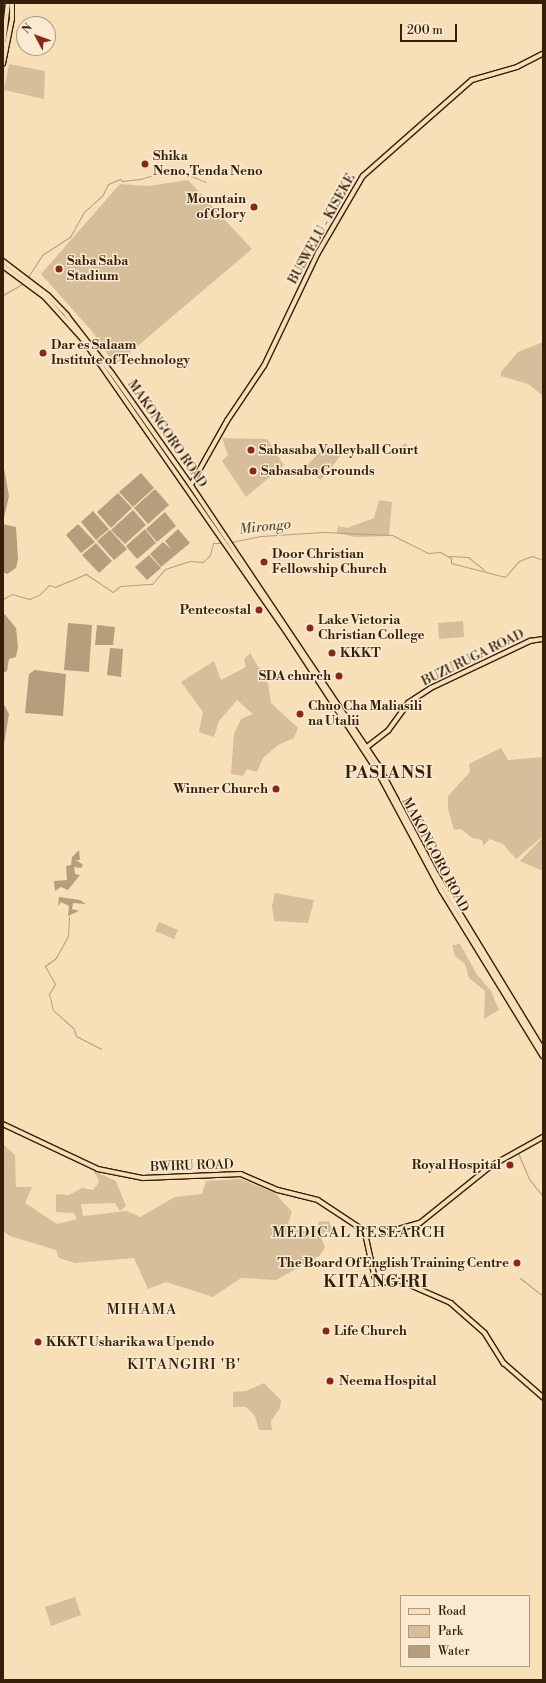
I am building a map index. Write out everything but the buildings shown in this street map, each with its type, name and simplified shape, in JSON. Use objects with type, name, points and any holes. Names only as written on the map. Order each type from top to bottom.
[{"type":"main road","points":[[3,46],[10,19],[8,3]]},
{"type":"main road","points":[[3,64],[12,3]]},
{"type":"main road","points":[[3,18],[10,19]]},
{"type":"main road","name":"BUSWELU - KISEKE","points":[[191,485],[227,421],[264,366],[310,269],[360,180],[472,80],[517,67],[543,54]]},
{"type":"main road","name":"MAKONGORO ROAD","points":[[3,262],[62,309],[91,345],[191,485],[222,540]]},
{"type":"main road","name":"MAKONGORO ROAD","points":[[3,266],[23,278]]},
{"type":"main road","name":"MAKONGORO ROAD","points":[[32,285],[60,312],[103,366],[184,481],[226,546],[300,645],[365,748],[449,895],[543,1049]]},
{"type":"main road","name":"BUZURUGA ROAD","points":[[365,748],[388,731],[408,703],[431,688],[533,640],[543,638]]},
{"type":"main road","name":"MAKONGORO ROAD","points":[[397,802],[442,891],[543,1056]]},
{"type":"main road","name":"BWIRU ROAD","points":[[3,1124],[39,1139],[74,1160],[103,1170],[144,1178],[240,1174],[278,1190],[314,1198],[365,1231]]},
{"type":"main road","points":[[543,1137],[491,1166],[420,1223],[388,1232],[365,1231],[377,1281],[401,1281],[451,1303],[485,1333],[504,1363],[543,1396]]},
{"type":"green space","points":[[9,64],[45,71],[44,99],[4,90]]},
{"type":"green space","points":[[188,180],[252,249],[115,365],[91,330],[41,274],[120,184],[148,186]]},
{"type":"green space","points":[[543,342],[543,396],[528,384],[501,376],[501,372],[518,352]]},
{"type":"green space","name":"Sabasaba Grounds","points":[[222,438],[267,439],[284,465],[246,497],[222,461],[228,455]]},
{"type":"green space","points":[[406,443],[409,449],[419,453],[409,456],[395,450]]},
{"type":"green space","points":[[326,445],[343,453],[321,480],[305,468]]},
{"type":"green space","points":[[379,500],[392,502],[389,536],[355,537],[337,533],[338,526],[347,528],[374,518]]},
{"type":"green space","points":[[463,621],[464,637],[439,639],[438,623]]},
{"type":"green space","points":[[250,653],[268,683],[271,703],[298,728],[294,738],[278,745],[263,758],[257,772],[247,769],[243,776],[231,774],[234,734],[241,719],[253,714],[237,700],[219,721],[214,737],[199,732],[203,712],[181,682],[214,661],[221,680],[246,667],[244,660]]},
{"type":"green space","points":[[501,748],[508,760],[543,757],[543,836],[516,859],[503,844],[490,839],[483,846],[482,840],[472,838],[461,829],[454,830],[448,809],[448,796],[470,772],[469,764]]},
{"type":"green space","points":[[543,838],[543,871],[520,861]]},
{"type":"green space","points":[[275,893],[314,900],[308,923],[274,921],[272,906]]},
{"type":"green space","points":[[159,922],[178,930],[174,939],[155,931]]},
{"type":"green space","points":[[460,944],[476,973],[491,991],[499,1010],[484,1019],[485,991],[469,978],[465,964],[455,956],[452,945]]},
{"type":"green space","points":[[3,1144],[15,1155],[16,1187],[32,1187],[25,1203],[57,1224],[77,1219],[74,1213],[56,1212],[56,1194],[69,1195],[82,1188],[93,1190],[99,1182],[94,1171],[116,1181],[126,1206],[120,1211],[115,1203],[81,1204],[83,1216],[127,1211],[140,1217],[175,1197],[202,1194],[206,1181],[241,1179],[275,1193],[292,1212],[288,1224],[297,1230],[307,1231],[319,1227],[318,1222],[329,1221],[332,1228],[330,1232],[324,1232],[321,1237],[325,1248],[319,1256],[276,1280],[241,1278],[213,1297],[166,1282],[148,1289],[134,1258],[75,1263],[59,1258],[56,1250],[10,1236],[3,1231]]},
{"type":"green space","points":[[264,1383],[281,1400],[280,1408],[271,1421],[272,1430],[259,1430],[255,1416],[246,1407],[233,1407],[233,1392],[246,1391]]},
{"type":"green space","points":[[75,1597],[81,1615],[51,1626],[45,1607]]},
{"type":"water","points":[[3,463],[9,496],[3,522]]},
{"type":"water","points":[[141,473],[154,488],[133,507],[119,492]]},
{"type":"water","points":[[155,489],[169,505],[148,524],[134,508]]},
{"type":"water","points":[[118,493],[132,508],[111,528],[97,512]]},
{"type":"water","points":[[133,510],[146,525],[125,544],[111,530]]},
{"type":"water","points":[[93,511],[109,529],[96,540],[81,522]]},
{"type":"water","points":[[165,512],[176,526],[157,542],[146,529]]},
{"type":"water","points":[[3,524],[16,527],[18,559],[16,568],[7,574],[3,572]]},
{"type":"water","points":[[78,524],[95,542],[81,553],[66,535]]},
{"type":"water","points":[[145,529],[156,543],[137,559],[126,546]]},
{"type":"water","points":[[178,529],[190,543],[161,567],[150,554],[163,542],[171,549],[165,541]]},
{"type":"water","points":[[110,530],[127,549],[114,560],[97,541]]},
{"type":"water","points":[[96,543],[112,561],[99,573],[82,555]]},
{"type":"water","points":[[149,555],[161,568],[147,580],[135,567]]},
{"type":"water","points":[[3,612],[16,628],[18,647],[16,657],[9,659],[7,671],[3,673]]},
{"type":"water","points":[[68,623],[92,625],[89,672],[64,670]]},
{"type":"water","points":[[97,625],[115,627],[113,645],[95,645]]},
{"type":"water","points":[[110,648],[123,649],[121,677],[107,675]]},
{"type":"water","points":[[35,670],[66,674],[63,716],[25,713],[29,674]]},
{"type":"water","points":[[3,703],[9,714],[3,750]]},
{"type":"water","points":[[79,850],[80,860],[76,860],[83,865],[81,868],[74,867],[75,874],[80,875],[68,890],[61,887],[55,891],[54,881],[67,880],[66,866],[71,865],[72,857]]},
{"type":"water","points":[[59,897],[80,900],[86,904],[73,903],[72,909],[79,911],[68,916],[69,906],[61,902],[58,906]]},
{"type":"waterway","points":[[3,295],[24,283],[42,255],[70,237],[84,212],[102,196],[108,184],[120,179],[122,181],[140,179],[175,169],[205,182]]},
{"type":"waterway","name":"Mirongo","points":[[232,542],[261,536],[324,532],[392,535],[428,553],[440,552],[451,558],[451,563],[505,577],[519,561],[532,556],[543,560]]},
{"type":"waterway","name":"Mirongo","points":[[3,599],[12,594],[29,599],[39,595],[49,585],[55,587],[86,574],[113,592],[120,586],[152,584],[165,569],[190,561],[203,562],[210,555],[213,543],[223,543]]},
{"type":"waterway","points":[[449,556],[468,557],[484,570]]},
{"type":"waterway","points":[[69,917],[68,936],[56,958],[45,966],[55,984],[49,994],[53,1010],[74,1029],[76,1036],[101,1049]]},
{"type":"waterway","points":[[518,1153],[529,1179],[543,1196]]},
{"type":"waterway","points":[[520,1278],[543,1296]]},
{"type":"place","name":"Shika Neno,Tenda Neno","points":[[145,164]]},
{"type":"place","name":"Mountain of Glory","points":[[254,207]]},
{"type":"place","name":"Saba Saba Stadium","points":[[59,269]]},
{"type":"place","name":"Dar es Salaam Institute of Technology","points":[[43,353]]},
{"type":"place","name":"Sabasaba Volleyball Court","points":[[251,450]]},
{"type":"place","name":"Sabasaba Grounds","points":[[253,471]]},
{"type":"place","name":"Door Christian Fellowship Church","points":[[264,562]]},
{"type":"place","name":"Pentecostal","points":[[259,610]]},
{"type":"place","name":"Lake Victoria Christian College","points":[[310,628]]},
{"type":"place","name":"KKKT","points":[[332,653]]},
{"type":"place","name":"SDA church","points":[[339,676]]},
{"type":"place","name":"Chuo Cha Maliasili na Utalii","points":[[300,714]]},
{"type":"place","name":"Winner Church","points":[[276,789]]},
{"type":"place","name":"Royal Hospital","points":[[510,1165]]},
{"type":"place","name":"The Board Of English Training Centre","points":[[517,1263]]},
{"type":"place","name":"Life Church","points":[[326,1331]]},
{"type":"place","name":"KKKT Usharika wa Upendo","points":[[38,1342]]},
{"type":"place","name":"Neema Hospital","points":[[330,1381]]},
{"type":"district","name":"PASIANSI","points":[[389,774]]},
{"type":"district","name":"MEDICAL RESEARCH","points":[[359,1233]]},
{"type":"district","name":"KITANGIRI","points":[[376,1283]]},
{"type":"district","name":"MIHAMA","points":[[142,1310]]},
{"type":"district","name":"KITANGIRI 'B'","points":[[184,1365]]}]
